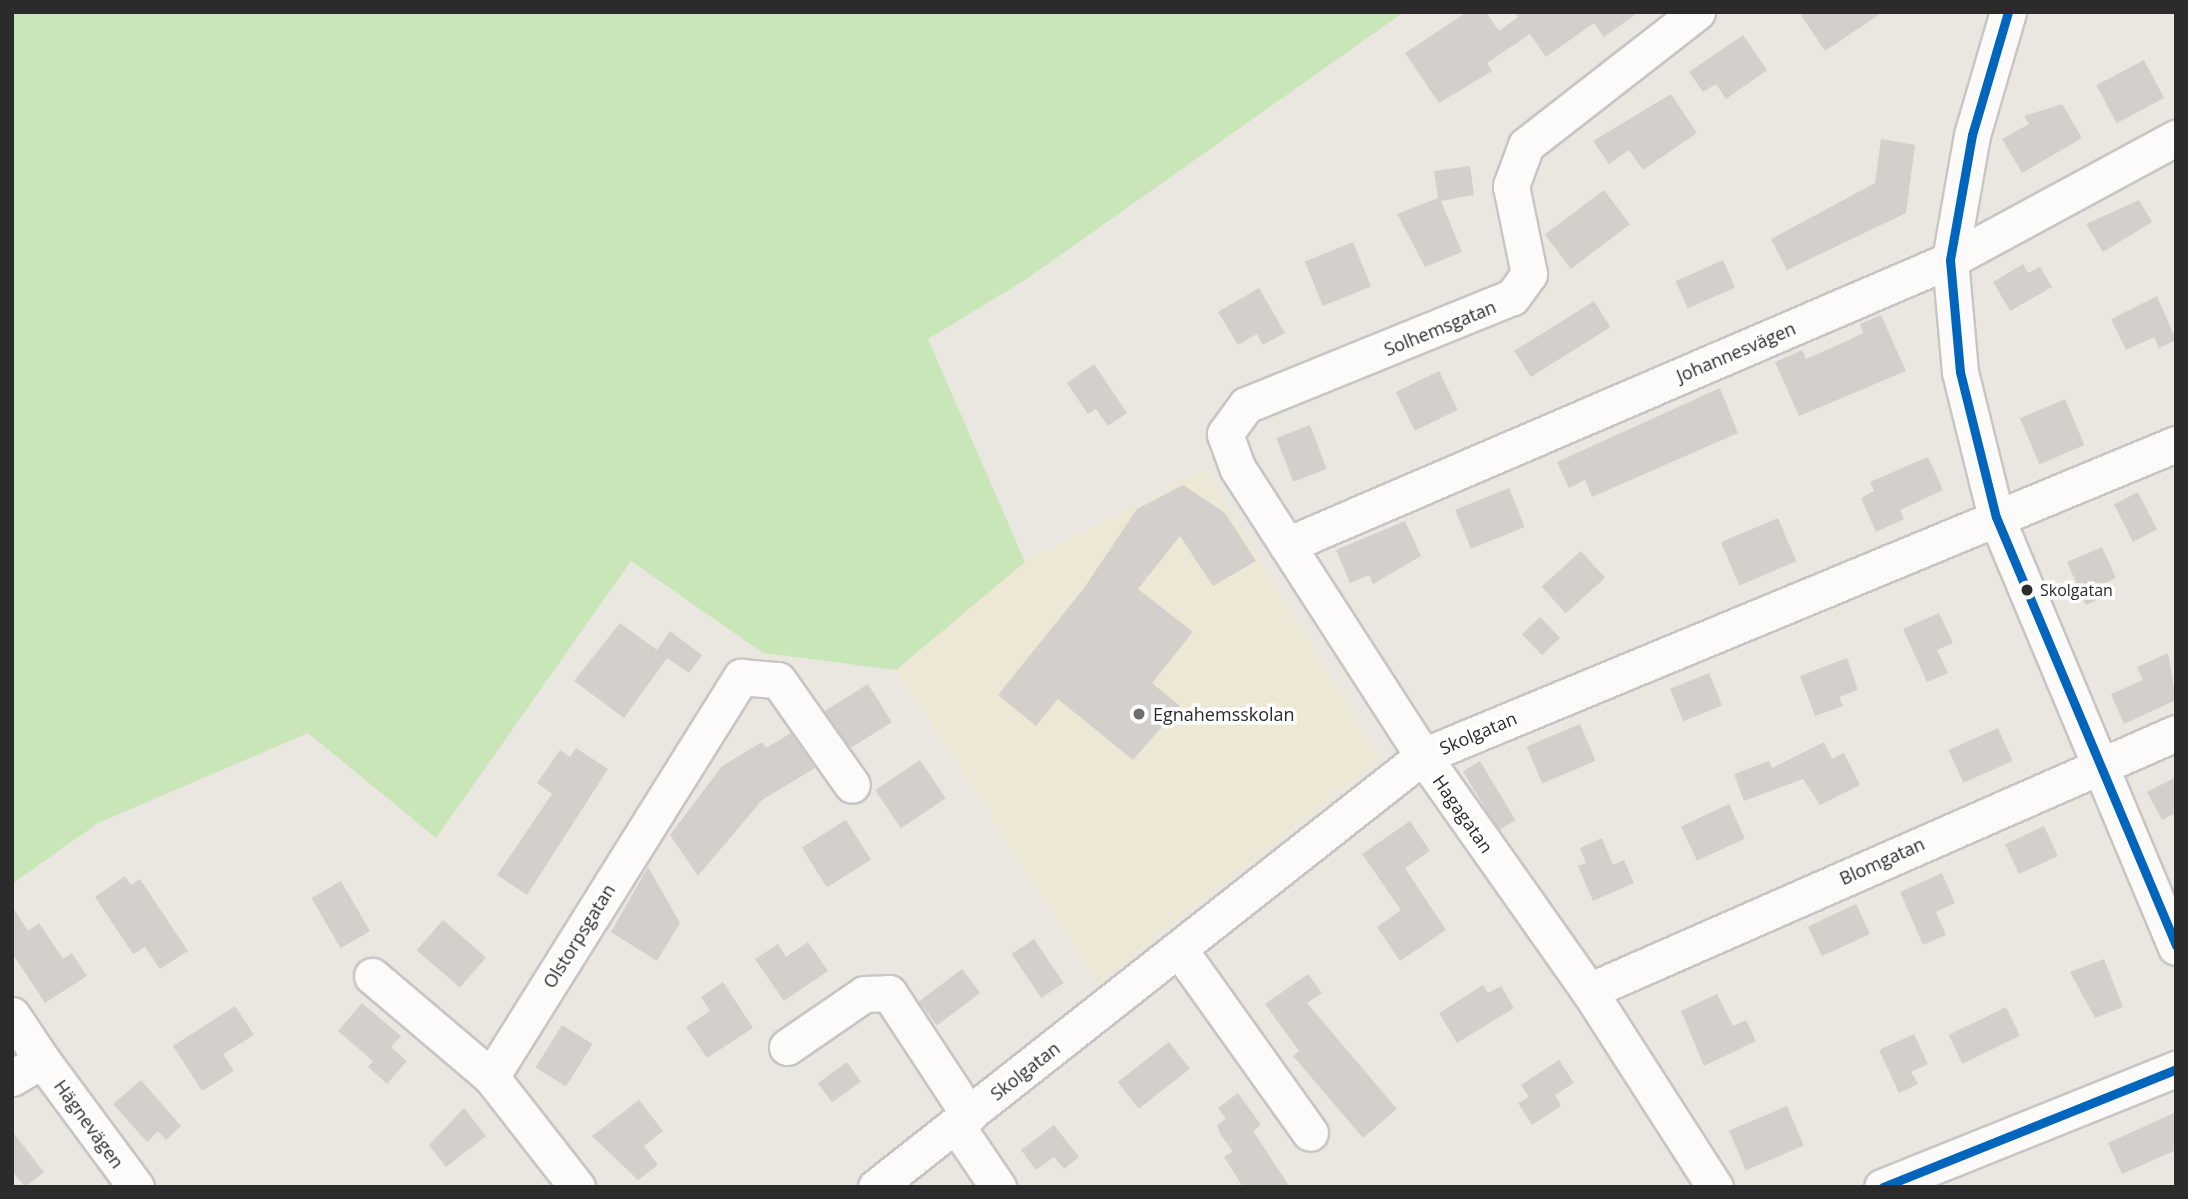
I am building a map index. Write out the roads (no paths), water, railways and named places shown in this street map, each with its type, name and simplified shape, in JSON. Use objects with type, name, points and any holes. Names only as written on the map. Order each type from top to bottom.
[{"type":"street","name":"Solhemsgatan","points":[[1224,434],[1246,405],[1512,297],[1529,274],[1511,186],[1526,145],[1697,12]]},
{"type":"street","points":[[2008,12],[1972,135],[1950,260],[1960,372],[1996,517],[2176,947]]},
{"type":"street","name":"Johannesvägen","points":[[1287,545],[1950,260],[2176,138]]},
{"type":"street","name":"Hagagatan","points":[[1224,434],[1238,470],[1423,756],[1589,991],[1715,1187]]},
{"type":"street","name":"Skolgatan","points":[[876,1187],[1181,951],[1423,756],[2176,444]]},
{"type":"street","name":"Olstorpsgatan","points":[[491,1077],[741,677],[778,680],[852,785]]},
{"type":"street","name":"Blomgatan","points":[[1589,991],[2176,733]]},
{"type":"street","points":[[1181,951],[1310,1133]]},
{"type":"street","points":[[372,976],[491,1077],[577,1187]]},
{"type":"street","points":[[787,1047],[864,994],[889,993],[998,1187]]},
{"type":"street","name":"Hägnevägen","points":[[12,1015],[136,1187]]},
{"type":"street","points":[[12,1079],[42,1060]]},
{"type":"street","points":[[1895,1184],[2176,1069]]},
{"type":"place","name":"Skolgatan","points":[[2027,590]]},
{"type":"place","name":"Egnahemsskolan","points":[[1139,714]]}]
